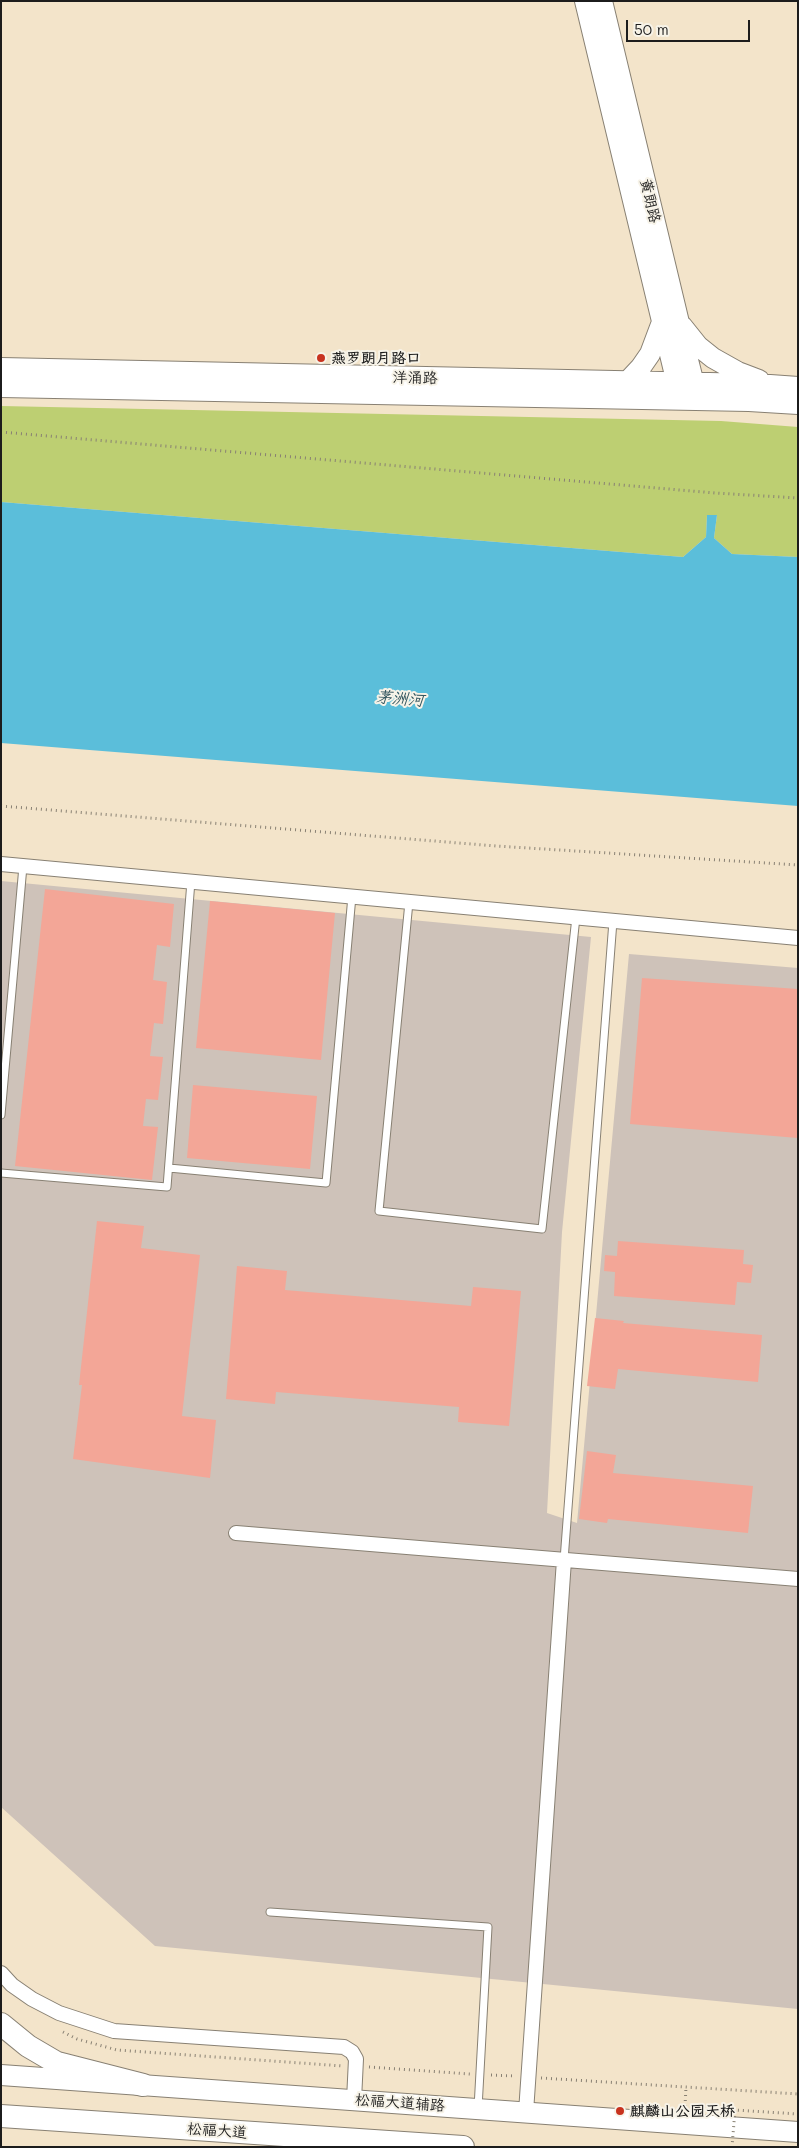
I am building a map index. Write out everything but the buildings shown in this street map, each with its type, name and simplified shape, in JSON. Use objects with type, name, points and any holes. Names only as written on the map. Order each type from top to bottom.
[{"type":"main road","points":[[1,2024],[28,2046],[57,2063],[143,2085]]},
{"type":"main road","name":"松福大道","points":[[1,2116],[463,2147]]},
{"type":"street","name":"黄朗路","points":[[585,1],[671,321]]},
{"type":"street","name":"黄朗路","points":[[602,1],[685,392]]},
{"type":"street","points":[[626,382],[641,367],[671,321],[698,346],[722,364],[748,376],[790,386]]},
{"type":"street","name":"洋涌路","points":[[1,368],[626,382],[749,401],[798,404]]},
{"type":"street","name":"洋涌路","points":[[1,387],[685,392],[790,386]]},
{"type":"street","points":[[1,864],[798,938]]},
{"type":"street","points":[[236,1533],[798,1579]]},
{"type":"street","points":[[526,2112],[564,1560]]},
{"type":"street","points":[[1,1973],[32,1999],[59,2013],[114,2031],[344,2047],[352,2052],[356,2059],[354,2100]]},
{"type":"street","name":"松福大道辅路","points":[[1,2075],[798,2132]]},
{"type":"lane","points":[[1,1115],[23,866]]},
{"type":"lane","points":[[1,1173],[167,1187],[191,881]]},
{"type":"lane","points":[[169,1168],[326,1183],[352,896]]},
{"type":"lane","points":[[410,902],[379,1211],[542,1229],[576,917]]},
{"type":"lane","points":[[564,1560],[613,921]]},
{"type":"lane","points":[[270,1912],[488,1927],[478,2108]]},
{"type":"path","points":[[1,432],[715,493],[798,498]]},
{"type":"path","points":[[1,806],[496,846],[798,865]]},
{"type":"path","points":[[55,2027],[77,2039],[118,2050],[798,2094]]},
{"type":"path","points":[[685,2108],[686,2087]]},
{"type":"path","points":[[732,2147],[734,2110],[798,2114]]},
{"type":"shaded area","points":[[1,881],[591,937],[562,1232],[547,1513],[577,1523],[629,954],[798,968],[798,2009],[155,1946],[1,1807]]},
{"type":"green space","points":[[1,406],[721,421],[798,427],[798,557],[732,554],[714,538],[717,515],[707,515],[706,537],[683,557],[1,502]]},
{"type":"water","name":"茅洲河","points":[[1,502],[683,557],[706,537],[707,515],[717,515],[714,538],[732,554],[798,557],[798,806],[1,743]]},
{"type":"place","name":"燕罗朗月路口","points":[[321,358]]},
{"type":"place","name":"麒麟山公园天桥","points":[[620,2111]]}]
